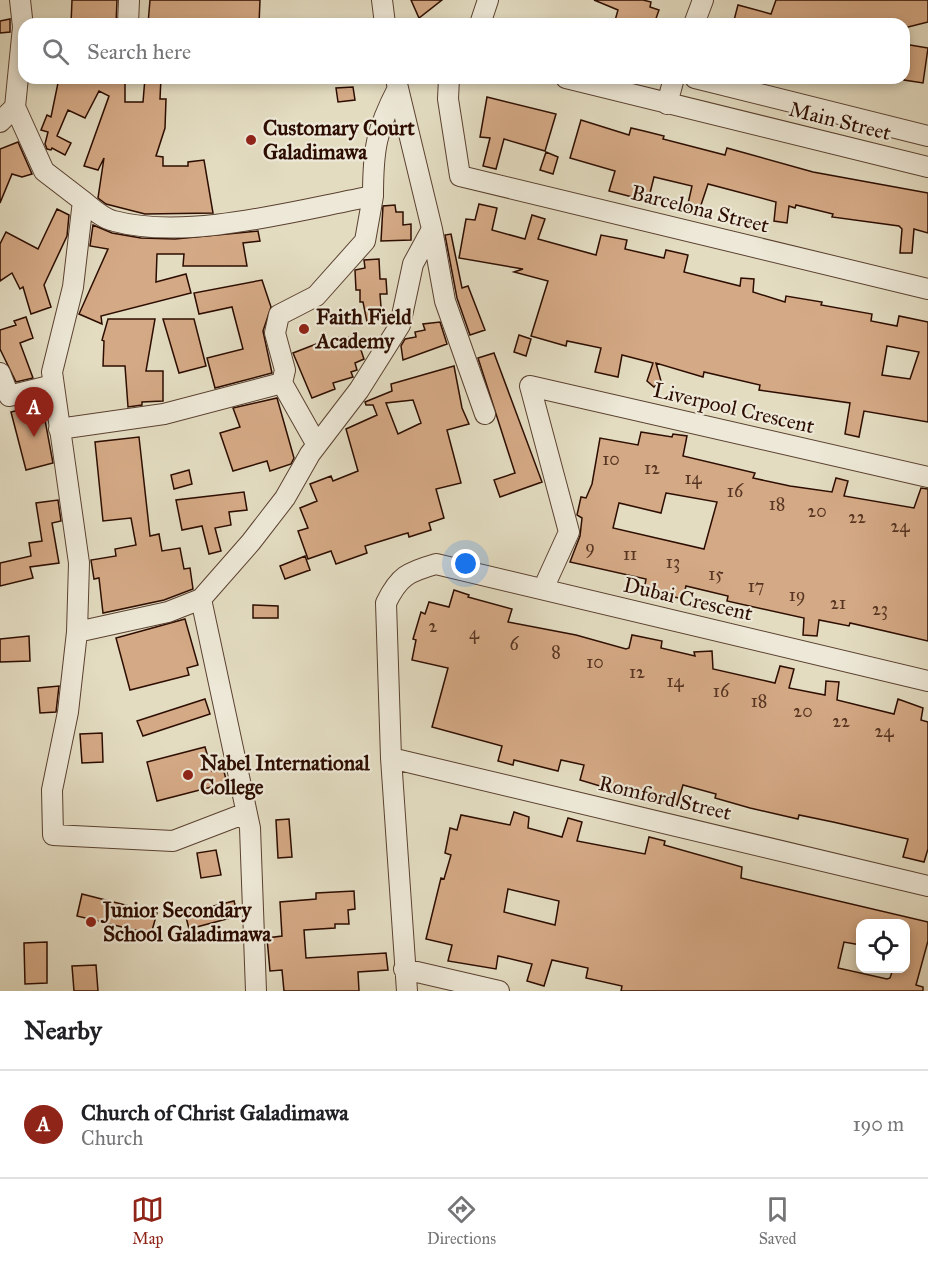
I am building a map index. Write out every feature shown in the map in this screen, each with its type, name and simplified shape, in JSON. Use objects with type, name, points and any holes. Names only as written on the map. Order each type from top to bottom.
[{"type":"street","points":[[20,0],[22,18]]},
{"type":"street","points":[[128,18],[129,0]]},
{"type":"street","points":[[382,0],[384,18]]},
{"type":"street","points":[[482,18],[488,0]]},
{"type":"street","points":[[696,18],[704,0]]},
{"type":"street","points":[[18,77],[15,107],[44,171],[111,221],[159,229],[231,221],[373,196]]},
{"type":"street","points":[[317,446],[282,382],[285,370],[275,333],[279,315],[316,296],[365,241],[373,196],[373,154],[381,120],[396,84]]},
{"type":"street","points":[[396,84],[432,229],[445,301],[485,414]]},
{"type":"street","name":"Barcelona Street","points":[[448,84],[448,99],[460,176],[928,289]]},
{"type":"street","name":"Main Street","points":[[589,84],[928,167]]},
{"type":"street","points":[[667,104],[672,84]]},
{"type":"street","name":"Main Street","points":[[718,84],[928,136]]},
{"type":"street","points":[[0,122],[15,107]]},
{"type":"street","points":[[83,201],[73,287],[52,372],[78,563],[77,632],[68,712],[52,790],[53,836],[173,841],[246,813]]},
{"type":"street","points":[[77,632],[168,612],[201,599],[285,498],[317,446],[358,390],[400,325],[413,264],[432,229]]},
{"type":"street","points":[[0,373],[9,396],[53,385]]},
{"type":"street","points":[[59,429],[164,414],[282,382]]},
{"type":"street","name":"Liverpool Crescent","points":[[543,589],[569,532],[530,386],[928,477]]},
{"type":"street","name":"Dubai Crescent","points":[[391,758],[386,603],[395,585],[411,571],[436,564],[928,681]]},
{"type":"street","points":[[201,599],[246,813],[255,930],[256,991]]},
{"type":"street","points":[[391,758],[407,991]]},
{"type":"street","name":"Romford Street","points":[[391,758],[928,886]]},
{"type":"street","points":[[404,969],[499,991]]},
{"type":"building","points":[[72,0],[117,0],[116,18],[71,18]]},
{"type":"building","points":[[150,0],[260,0],[259,18],[148,18]]},
{"type":"building","points":[[411,0],[442,0],[419,18]]},
{"type":"building","points":[[594,0],[643,0],[651,2],[650,7],[659,10],[656,18],[616,18],[618,10]]},
{"type":"building","points":[[776,0],[928,0],[928,22],[910,26],[910,18],[735,18],[738,5],[771,14]]},
{"type":"building","points":[[10,19],[10,32],[0,33],[0,21]]},
{"type":"building","points":[[910,45],[928,48],[923,83],[910,81]]},
{"type":"building","points":[[58,84],[125,84],[125,102],[143,102],[144,84],[161,84],[160,99],[166,99],[165,128],[156,156],[163,157],[163,166],[188,166],[188,162],[204,160],[213,213],[145,214],[106,204],[98,198],[104,158],[98,170],[84,166],[109,96],[99,91],[85,118],[68,110],[57,136],[71,143],[65,155],[52,148],[47,149],[45,144],[48,132],[41,130],[47,115],[51,117]]},
{"type":"building","points":[[353,87],[355,100],[338,102],[336,88]]},
{"type":"building","points":[[487,97],[556,114],[545,151],[504,139],[496,169],[483,166],[490,138],[480,137]]},
{"type":"building","points":[[581,120],[629,135],[631,128],[725,155],[727,148],[813,172],[928,193],[928,233],[914,229],[912,253],[900,253],[902,229],[899,226],[832,217],[833,214],[796,205],[795,208],[789,206],[787,223],[774,221],[776,202],[708,184],[699,211],[687,208],[692,186],[654,177],[648,201],[609,191],[615,171],[570,158]]},
{"type":"building","points":[[18,142],[32,174],[22,177],[12,174],[0,203],[0,149]]},
{"type":"building","points":[[546,152],[558,157],[553,174],[540,170]]},
{"type":"building","points":[[479,204],[497,208],[492,230],[525,239],[532,215],[545,219],[538,239],[596,255],[601,235],[627,240],[625,249],[664,258],[666,250],[688,255],[684,272],[740,286],[741,278],[754,279],[753,292],[785,302],[786,296],[822,302],[821,305],[872,314],[871,321],[897,326],[899,316],[928,322],[928,422],[864,411],[859,437],[845,434],[850,403],[759,390],[760,385],[704,372],[703,377],[656,363],[661,381],[654,387],[647,381],[653,363],[622,355],[618,377],[595,372],[601,348],[567,341],[566,346],[531,336],[548,281],[514,272],[523,269],[459,258],[466,219],[475,220]],"holes":[[[887,346],[919,352],[910,379],[882,375]]]},
{"type":"building","points":[[395,205],[396,212],[403,212],[403,225],[411,224],[411,240],[381,241],[383,206]]},
{"type":"building","points":[[57,209],[69,215],[67,236],[44,285],[51,307],[31,314],[23,287],[20,289],[12,273],[0,281],[0,244],[6,232],[38,249]]},
{"type":"building","points":[[93,225],[112,233],[141,238],[175,239],[258,231],[260,241],[243,243],[247,266],[183,266],[184,254],[157,254],[156,282],[186,274],[191,293],[101,316],[102,324],[79,314],[108,249],[90,246]]},
{"type":"building","points":[[451,234],[462,288],[468,286],[485,330],[470,335],[457,298],[445,235]]},
{"type":"building","points":[[379,259],[380,279],[386,279],[387,294],[380,294],[382,320],[367,322],[363,302],[360,302],[360,290],[356,290],[355,270],[365,268],[364,260]]},
{"type":"building","points":[[262,280],[271,307],[263,331],[272,373],[215,388],[207,358],[243,349],[232,307],[199,314],[194,293]]},
{"type":"building","points":[[26,317],[33,338],[20,343],[33,378],[16,382],[0,349],[0,330],[16,325],[14,321]]},
{"type":"building","points":[[108,319],[155,319],[146,371],[163,371],[163,401],[142,402],[142,405],[128,407],[125,366],[103,366],[104,341],[102,340]]},
{"type":"building","points":[[163,319],[194,319],[206,366],[179,373]]},
{"type":"building","points":[[440,322],[447,344],[403,360],[401,346],[405,339],[416,337],[415,332],[425,330],[423,324]]},
{"type":"building","points":[[356,335],[364,359],[355,363],[357,370],[351,372],[353,377],[333,383],[335,389],[312,398],[293,353],[324,341],[326,345]]},
{"type":"building","points":[[519,335],[531,339],[526,356],[514,352]]},
{"type":"building","points":[[494,353],[542,482],[500,497],[494,480],[515,473],[478,358]]},
{"type":"building","points":[[454,366],[462,408],[469,424],[447,430],[461,483],[436,489],[444,518],[429,523],[431,530],[409,537],[408,533],[365,546],[367,553],[336,564],[331,551],[308,559],[298,531],[308,528],[300,508],[317,501],[310,484],[331,476],[333,481],[358,471],[346,429],[377,415],[373,405],[366,405],[365,402],[392,391],[391,384]],"holes":[[[413,400],[421,423],[398,434],[386,403]]]},
{"type":"building","points":[[277,398],[294,458],[291,464],[270,471],[267,461],[233,471],[220,433],[240,427],[233,408]]},
{"type":"building","points":[[42,404],[53,463],[26,470],[11,412]]},
{"type":"building","points":[[641,432],[672,437],[673,434],[687,436],[683,456],[755,473],[753,478],[790,486],[832,492],[836,478],[848,481],[844,496],[914,508],[921,488],[928,489],[928,641],[850,623],[849,626],[819,620],[817,636],[803,635],[804,618],[727,601],[728,596],[686,586],[683,599],[644,590],[646,579],[570,562],[580,536],[582,518],[577,515],[581,497],[586,498],[592,484],[600,438],[638,445]],"holes":[[[666,493],[717,502],[704,549],[613,528],[619,503],[661,513]]]},
{"type":"building","points":[[139,437],[150,536],[159,534],[162,551],[180,548],[184,569],[190,568],[193,589],[164,600],[103,613],[99,578],[94,579],[91,560],[116,556],[115,549],[136,545],[131,518],[103,521],[95,442]]},
{"type":"building","points":[[189,470],[192,484],[174,489],[171,475]]},
{"type":"building","points":[[244,492],[247,510],[229,512],[231,525],[215,528],[221,551],[209,554],[202,526],[182,530],[176,500]]},
{"type":"building","points":[[58,500],[61,521],[52,523],[59,563],[30,567],[33,578],[0,586],[0,563],[31,556],[29,543],[42,541],[36,503]]},
{"type":"building","points":[[305,556],[310,570],[285,579],[280,566]]},
{"type":"building","points":[[454,590],[469,595],[468,597],[512,609],[508,622],[576,635],[626,649],[629,648],[632,635],[662,641],[661,648],[695,656],[694,652],[712,651],[713,669],[775,683],[780,666],[794,669],[789,688],[825,695],[826,681],[839,682],[837,700],[894,714],[898,699],[923,708],[921,720],[928,722],[928,849],[924,862],[903,857],[908,839],[799,815],[798,819],[750,808],[715,798],[716,794],[683,785],[677,805],[640,795],[640,798],[580,780],[584,765],[561,760],[558,771],[514,760],[513,765],[498,761],[502,746],[432,727],[448,668],[412,660],[416,640],[413,639],[421,612],[425,614],[429,602],[449,607]]},
{"type":"building","points":[[253,605],[278,606],[278,618],[253,618]]},
{"type":"building","points":[[185,619],[198,665],[187,668],[189,675],[130,690],[116,638]]},
{"type":"building","points":[[29,636],[30,661],[0,662],[0,639]]},
{"type":"building","points":[[59,686],[56,712],[40,713],[38,688]]},
{"type":"building","points":[[205,699],[210,714],[143,736],[137,721]]},
{"type":"building","points":[[102,733],[103,762],[82,763],[80,734]]},
{"type":"building","name":"Nabel International College","points":[[205,747],[212,771],[223,768],[227,783],[157,801],[147,762]]},
{"type":"building","points":[[514,812],[529,817],[528,828],[562,837],[568,818],[582,822],[577,841],[645,854],[649,837],[665,841],[664,845],[742,867],[741,878],[928,922],[928,941],[916,985],[923,987],[923,991],[621,991],[622,986],[586,978],[588,968],[552,960],[544,986],[527,981],[532,964],[498,956],[496,969],[448,961],[452,945],[426,939],[441,878],[444,879],[451,855],[445,853],[450,828],[457,830],[461,815],[510,825]],"holes":[[[508,889],[559,901],[555,925],[504,912]]]},
{"type":"building","points":[[289,819],[292,857],[278,858],[276,820]]},
{"type":"building","points":[[216,850],[221,875],[201,878],[197,853]]},
{"type":"building","points":[[354,891],[355,909],[348,910],[349,924],[335,924],[335,928],[304,930],[306,958],[386,953],[388,970],[358,972],[359,991],[284,991],[282,970],[270,971],[267,938],[282,936],[280,902],[316,899],[316,893]]},
{"type":"building","points":[[82,894],[157,913],[151,934],[77,916]]},
{"type":"building","points":[[234,901],[238,916],[189,929],[185,913]]},
{"type":"building","points":[[47,942],[47,983],[25,984],[24,943]]},
{"type":"building","points":[[96,965],[98,991],[74,991],[72,966]]},
{"type":"place","name":"Customary Court Galadimawa","points":[[251,140]]},
{"type":"place","name":"Faith Field Academy","points":[[304,329]]},
{"type":"place","name":"Church of Christ Galadimawa","points":[[34,437]]},
{"type":"place","name":"Nabel International College","points":[[188,775]]},
{"type":"place","name":"Junior Secondary School Galadimawa","points":[[91,922]]}]
